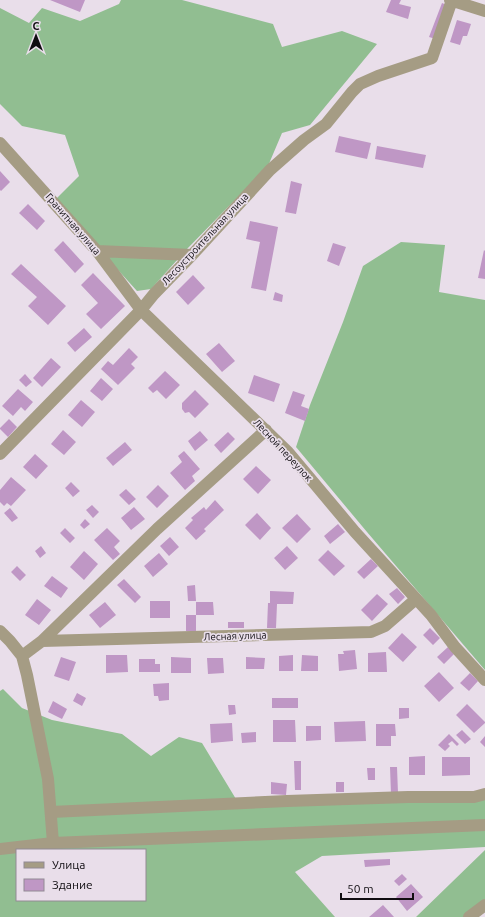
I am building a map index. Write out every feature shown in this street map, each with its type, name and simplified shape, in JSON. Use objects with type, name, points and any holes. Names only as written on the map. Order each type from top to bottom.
[{"type":"street","points":[[452,0],[485,11]]},
{"type":"street","name":"Лесоустроительная улица","points":[[0,454],[141,310],[154,294],[270,170],[304,140],[326,124],[360,84],[378,76],[432,58],[452,0]]},
{"type":"street","name":"Гранитная улица","points":[[0,143],[97,251],[141,310]]},
{"type":"street","points":[[97,251],[192,255]]},
{"type":"street","name":"Лесной переулок","points":[[141,310],[288,452],[355,532],[431,614],[455,647],[485,680]]},
{"type":"street","points":[[22,656],[42,641],[157,529],[266,430]]},
{"type":"street","name":"Лесная улица","points":[[42,641],[371,632],[385,626],[416,599]]},
{"type":"street","points":[[0,631],[22,656],[48,779],[53,843]]},
{"type":"street","points":[[51,812],[287,801],[408,797],[474,797],[485,794]]},
{"type":"street","points":[[0,849],[53,843],[485,825]]},
{"type":"street","points":[[470,917],[485,905]]},
{"type":"green space","points":[[121,0],[182,0],[273,24],[282,47],[342,31],[377,44],[310,125],[282,133],[268,166],[187,249],[151,289],[137,291],[55,200],[79,176],[65,135],[22,126],[0,104],[0,8],[29,23],[42,8],[80,21],[119,4]]},
{"type":"green space","points":[[401,242],[445,245],[439,292],[485,300],[485,670],[296,447],[310,405],[343,322],[363,266]]},
{"type":"green space","points":[[3,689],[22,708],[52,720],[122,734],[151,756],[179,737],[202,743],[239,804],[485,799],[485,847],[322,856],[295,872],[335,917],[0,917],[0,691]]},
{"type":"green space","points":[[485,850],[485,899],[463,917],[416,917]]},
{"type":"building","points":[[50,0],[85,0],[80,12]]},
{"type":"building","points":[[391,0],[401,0],[399,4],[411,7],[408,19],[386,12]]},
{"type":"building","points":[[442,3],[449,6],[436,39],[429,37]]},
{"type":"building","points":[[457,20],[471,24],[467,36],[463,36],[460,45],[450,42]]},
{"type":"building","points":[[339,136],[371,143],[367,159],[335,152]]},
{"type":"building","points":[[377,146],[426,155],[423,168],[375,159]]},
{"type":"building","points":[[0,171],[10,182],[1,191],[0,190]]},
{"type":"building","points":[[291,181],[302,184],[296,214],[285,212]]},
{"type":"building","points":[[28,204],[45,221],[37,230],[19,213]]},
{"type":"building","points":[[250,221],[278,227],[266,291],[251,288],[260,242],[246,239]]},
{"type":"building","points":[[63,241],[84,264],[75,273],[54,250]]},
{"type":"building","points":[[333,243],[346,247],[339,266],[327,261]]},
{"type":"building","points":[[484,250],[485,251],[485,279],[478,278]]},
{"type":"building","points":[[21,264],[66,306],[48,325],[28,306],[37,297],[11,274]]},
{"type":"building","points":[[93,273],[125,306],[101,329],[86,314],[98,303],[81,285]]},
{"type":"building","points":[[193,275],[205,288],[188,305],[176,292]]},
{"type":"building","points":[[275,292],[283,295],[282,302],[273,300]]},
{"type":"building","points":[[84,328],[92,337],[75,352],[67,343]]},
{"type":"building","points":[[219,343],[235,361],[222,372],[206,354]]},
{"type":"building","points":[[129,348],[138,357],[131,364],[135,368],[118,385],[101,369],[108,361],[113,365]]},
{"type":"building","points":[[51,358],[61,367],[42,387],[33,378]]},
{"type":"building","points":[[165,371],[180,385],[166,399],[157,390],[153,393],[148,388]]},
{"type":"building","points":[[25,374],[32,382],[26,387],[19,380]]},
{"type":"building","points":[[254,375],[280,384],[274,402],[248,393]]},
{"type":"building","points":[[101,378],[113,389],[102,401],[90,391]]},
{"type":"building","points":[[18,389],[33,402],[25,411],[21,407],[13,416],[2,406]]},
{"type":"building","points":[[195,390],[209,404],[195,418],[189,412],[185,413],[182,409],[182,403]]},
{"type":"building","points":[[293,391],[305,395],[301,406],[309,409],[305,421],[285,413]]},
{"type":"building","points":[[81,400],[95,412],[82,427],[68,415]]},
{"type":"building","points":[[9,419],[17,427],[8,437],[0,428]]},
{"type":"building","points":[[63,430],[76,442],[64,455],[51,444]]},
{"type":"building","points":[[200,431],[208,440],[195,451],[188,441]]},
{"type":"building","points":[[228,432],[235,439],[221,453],[214,445]]},
{"type":"building","points":[[125,442],[132,450],[113,466],[106,458]]},
{"type":"building","points":[[184,451],[200,469],[192,476],[195,481],[185,490],[170,473],[182,462],[178,456]]},
{"type":"building","points":[[35,454],[48,466],[36,479],[23,467]]},
{"type":"building","points":[[256,466],[271,480],[258,494],[243,479]]},
{"type":"building","points":[[11,477],[26,490],[11,506],[7,503],[4,506],[0,502],[0,490]]},
{"type":"building","points":[[71,482],[80,491],[73,497],[65,488]]},
{"type":"building","points":[[158,485],[169,496],[157,508],[146,497]]},
{"type":"building","points":[[126,489],[136,499],[129,505],[119,495]]},
{"type":"building","points":[[215,500],[224,510],[204,529],[206,531],[196,540],[185,528],[193,520],[191,518],[204,507],[206,510]]},
{"type":"building","points":[[92,505],[99,512],[93,518],[86,510]]},
{"type":"building","points":[[134,507],[145,519],[131,530],[121,518]]},
{"type":"building","points":[[10,508],[18,518],[12,522],[4,513]]},
{"type":"building","points":[[257,513],[271,528],[260,540],[245,525]]},
{"type":"building","points":[[297,514],[311,529],[297,543],[282,528]]},
{"type":"building","points":[[85,519],[90,524],[84,529],[80,525]]},
{"type":"building","points":[[338,524],[345,532],[330,544],[324,536]]},
{"type":"building","points":[[65,528],[75,538],[70,543],[60,533]]},
{"type":"building","points":[[107,528],[120,541],[114,547],[120,554],[113,560],[94,540]]},
{"type":"building","points":[[170,537],[179,547],[169,556],[160,546]]},
{"type":"building","points":[[41,546],[46,553],[40,558],[35,551]]},
{"type":"building","points":[[287,546],[298,558],[285,570],[274,558]]},
{"type":"building","points":[[328,550],[345,566],[334,576],[318,560]]},
{"type":"building","points":[[84,551],[98,564],[84,580],[70,567]]},
{"type":"building","points":[[159,553],[168,564],[153,577],[144,566]]},
{"type":"building","points":[[371,559],[378,566],[364,579],[357,572]]},
{"type":"building","points":[[17,566],[26,575],[20,581],[11,572]]},
{"type":"building","points":[[52,576],[68,588],[61,598],[44,586]]},
{"type":"building","points":[[124,579],[141,597],[135,603],[117,585]]},
{"type":"building","points":[[195,585],[196,601],[188,601],[187,586]]},
{"type":"building","points":[[397,588],[405,597],[398,604],[389,594]]},
{"type":"building","points":[[270,591],[294,592],[293,604],[277,604],[276,628],[267,628]]},
{"type":"building","points":[[377,594],[388,604],[372,621],[361,610]]},
{"type":"building","points":[[37,599],[51,610],[39,625],[25,615]]},
{"type":"building","points":[[150,601],[170,601],[170,618],[150,618]]},
{"type":"building","points":[[105,602],[116,615],[100,628],[89,615]]},
{"type":"building","points":[[196,602],[213,602],[214,615],[196,615]]},
{"type":"building","points":[[186,615],[196,615],[196,631],[186,631]]},
{"type":"building","points":[[228,622],[244,622],[244,628],[228,628]]},
{"type":"building","points":[[430,628],[440,638],[433,645],[423,635]]},
{"type":"building","points":[[402,633],[417,647],[403,662],[388,648]]},
{"type":"building","points":[[448,647],[454,654],[444,664],[437,657]]},
{"type":"building","points":[[355,650],[357,669],[339,671],[338,654],[344,654],[343,651]]},
{"type":"building","points":[[386,652],[387,672],[368,672],[368,653]]},
{"type":"building","points":[[106,655],[127,655],[128,672],[106,673]]},
{"type":"building","points":[[293,655],[293,671],[279,671],[279,656]]},
{"type":"building","points":[[302,655],[318,656],[318,671],[301,671]]},
{"type":"building","points":[[61,657],[76,662],[69,681],[54,676]]},
{"type":"building","points":[[171,657],[191,658],[191,673],[171,673]]},
{"type":"building","points":[[246,657],[265,658],[264,669],[246,669]]},
{"type":"building","points":[[207,658],[223,658],[224,673],[208,674]]},
{"type":"building","points":[[139,659],[155,659],[155,664],[160,664],[160,672],[139,672]]},
{"type":"building","points":[[439,672],[454,688],[439,702],[424,686]]},
{"type":"building","points":[[470,673],[478,681],[469,691],[460,683]]},
{"type":"building","points":[[169,683],[169,700],[159,701],[158,696],[154,696],[153,684]]},
{"type":"building","points":[[77,693],[86,698],[82,706],[73,701]]},
{"type":"building","points":[[272,698],[298,698],[298,708],[272,708]]},
{"type":"building","points":[[53,701],[67,709],[62,719],[48,712]]},
{"type":"building","points":[[467,704],[485,722],[474,733],[456,715]]},
{"type":"building","points":[[228,705],[235,705],[236,714],[229,715]]},
{"type":"building","points":[[399,708],[409,708],[409,718],[399,719]]},
{"type":"building","points":[[273,720],[295,720],[296,742],[273,742]]},
{"type":"building","points":[[365,721],[366,741],[335,742],[334,722]]},
{"type":"building","points":[[232,723],[233,741],[211,743],[210,724]]},
{"type":"building","points":[[376,724],[395,724],[396,736],[391,736],[391,746],[376,746]]},
{"type":"building","points":[[306,726],[321,726],[321,740],[306,741]]},
{"type":"building","points":[[462,730],[471,739],[465,744],[456,735]]},
{"type":"building","points":[[256,732],[256,742],[242,743],[241,733]]},
{"type":"building","points":[[449,734],[459,744],[457,746],[452,741],[448,744],[450,746],[445,751],[438,745]]},
{"type":"building","points":[[485,736],[485,747],[480,742]]},
{"type":"building","points":[[425,756],[425,775],[409,775],[409,757]]},
{"type":"building","points":[[442,757],[470,757],[470,775],[442,776]]},
{"type":"building","points":[[294,761],[301,761],[301,790],[295,790]]},
{"type":"building","points":[[390,767],[397,767],[398,793],[391,794]]},
{"type":"building","points":[[367,768],[375,768],[375,780],[368,780]]},
{"type":"building","points":[[271,782],[287,784],[286,795],[271,794]]},
{"type":"building","points":[[336,782],[344,782],[344,792],[336,792]]},
{"type":"building","points":[[390,859],[390,865],[365,867],[364,860]]},
{"type":"building","points":[[402,874],[407,879],[399,886],[394,881]]},
{"type":"building","points":[[411,884],[423,897],[407,911],[396,897]]},
{"type":"building","points":[[383,905],[394,917],[369,917]]}]
